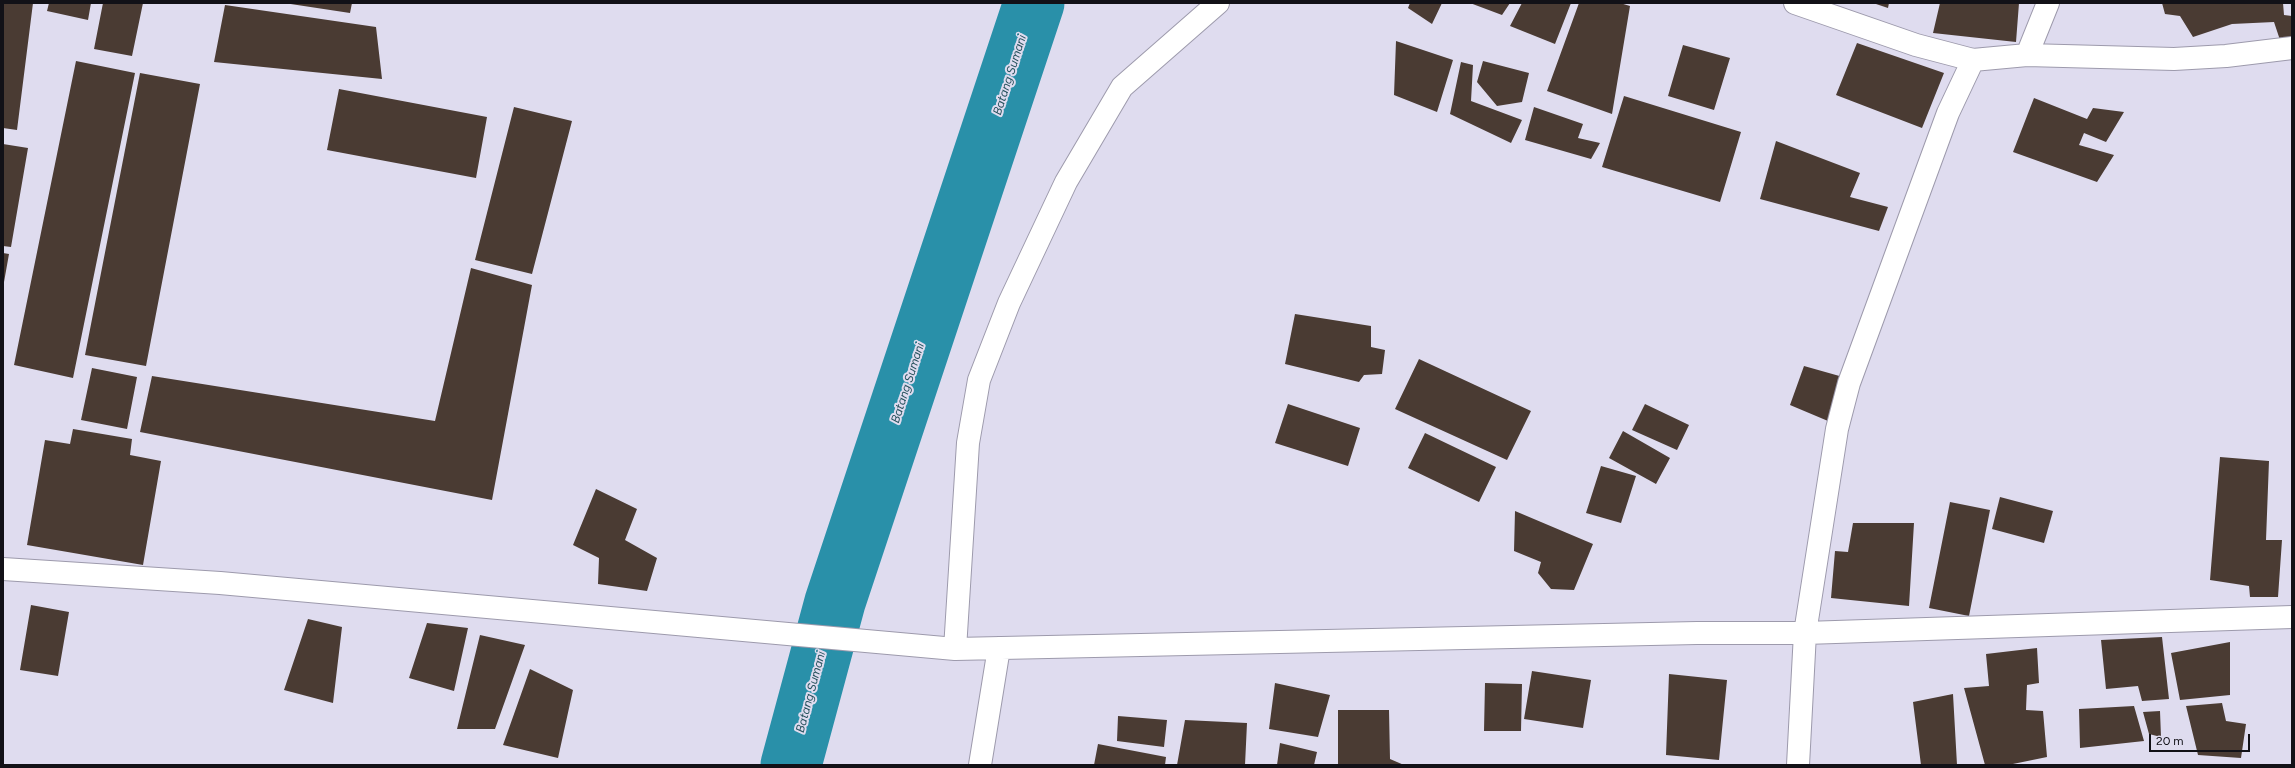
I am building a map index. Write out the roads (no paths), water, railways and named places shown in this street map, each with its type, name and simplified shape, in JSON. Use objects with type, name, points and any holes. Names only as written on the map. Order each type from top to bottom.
[{"type":"street","points":[[955,649],[968,443],[979,380],[1009,303],[1066,182],[1122,87],[1218,3]]},
{"type":"street","points":[[1795,3],[1916,45],[1973,60],[2028,55],[2174,59],[2226,56],[2292,48]]},
{"type":"street","points":[[2028,55],[2048,3]]},
{"type":"street","points":[[1798,765],[1805,633],[1837,428],[1849,382],[1948,113],[1973,60]]},
{"type":"street","points":[[3,569],[220,583],[918,647],[955,649],[1805,633],[2292,617]]},
{"type":"street","points":[[980,765],[999,648]]},
{"type":"waterway","name":"Batang Sumani","points":[[791,765],[835,602],[1034,3]]}]
